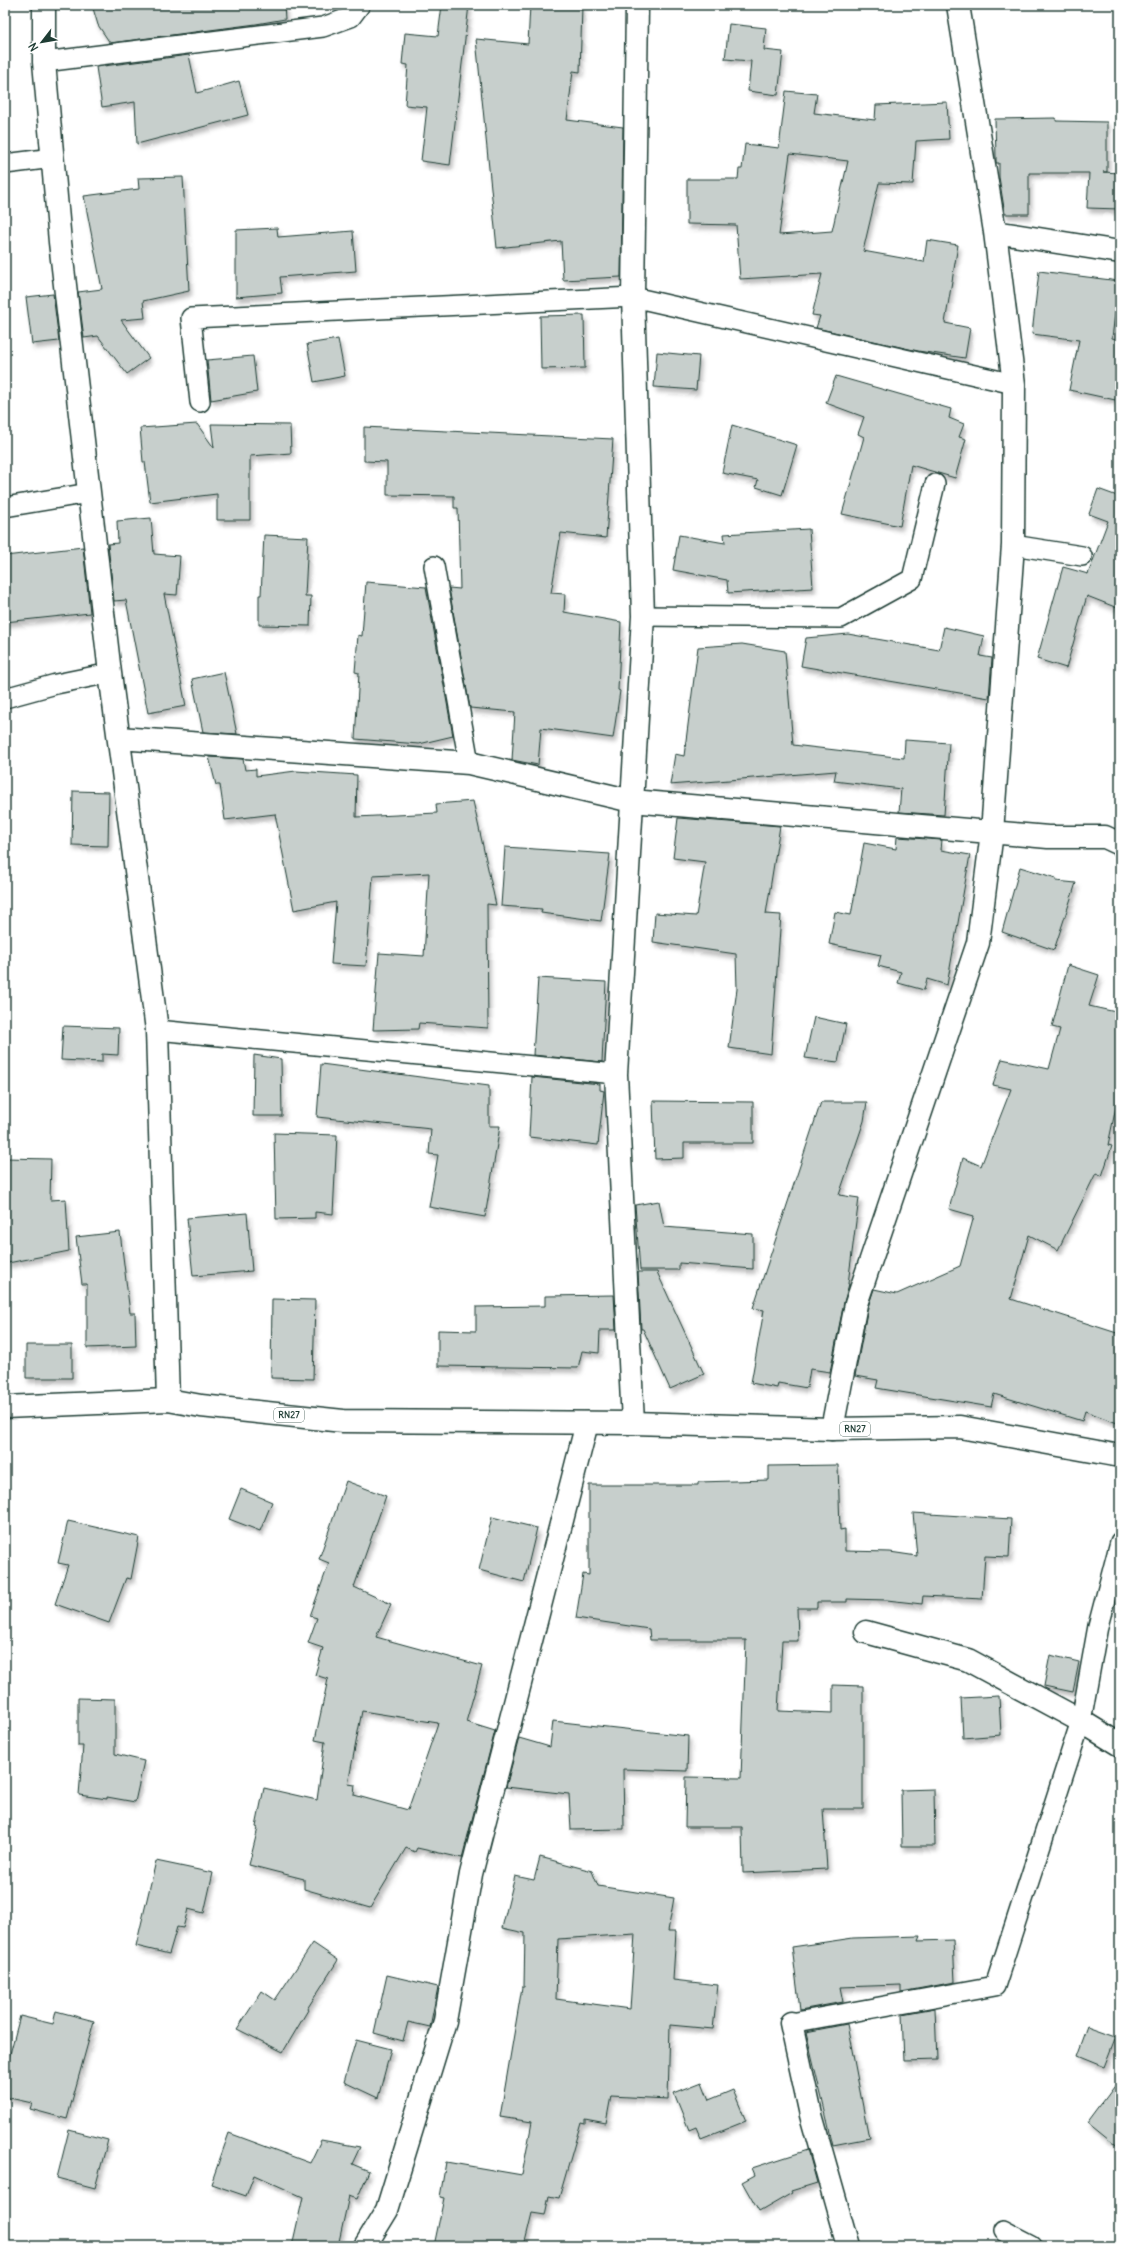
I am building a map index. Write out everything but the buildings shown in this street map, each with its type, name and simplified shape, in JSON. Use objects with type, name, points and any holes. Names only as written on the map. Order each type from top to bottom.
[{"type":"street","points":[[44,5],[44,62],[60,242],[110,673],[157,1030],[168,1400]]},
{"type":"street","points":[[633,1423],[616,1074],[643,616],[633,297],[637,5]]},
{"type":"street","points":[[832,1429],[856,1304],[978,943],[992,832],[1013,545],[1014,384],[995,232],[958,5]]},
{"type":"street","points":[[995,232],[1120,252]]},
{"type":"street","points":[[119,738],[469,764],[632,801],[1048,837],[1105,837],[1120,844]]},
{"type":"street","name":"RN27","points":[[5,1407],[168,1400],[201,1406],[343,1421],[633,1423],[832,1429],[960,1427],[1120,1456]]},
{"type":"street","points":[[365,2246],[387,2210],[445,2021],[471,1874],[587,1423]]},
{"type":"street","points":[[866,1632],[968,1660],[1081,1721],[1120,1745]]},
{"type":"street","points":[[791,2023],[811,2115],[848,2246]]},
{"type":"lane","points":[[44,62],[323,27],[351,17],[360,5]]},
{"type":"lane","points":[[5,164],[53,158]]},
{"type":"lane","points":[[200,402],[190,318],[633,297],[1014,384]]},
{"type":"lane","points":[[643,616],[841,618],[912,579],[934,484]]},
{"type":"lane","points":[[5,507],[89,493]]},
{"type":"lane","points":[[1013,545],[1082,556]]},
{"type":"lane","points":[[434,566],[469,764]]},
{"type":"lane","points":[[5,698],[56,684],[110,673]]},
{"type":"lane","points":[[157,1030],[616,1074]]},
{"type":"lane","points":[[791,2023],[995,1986],[1081,1721],[1098,1626],[1120,1542]]},
{"type":"lane","points":[[1003,2231],[1032,2246]]}]
